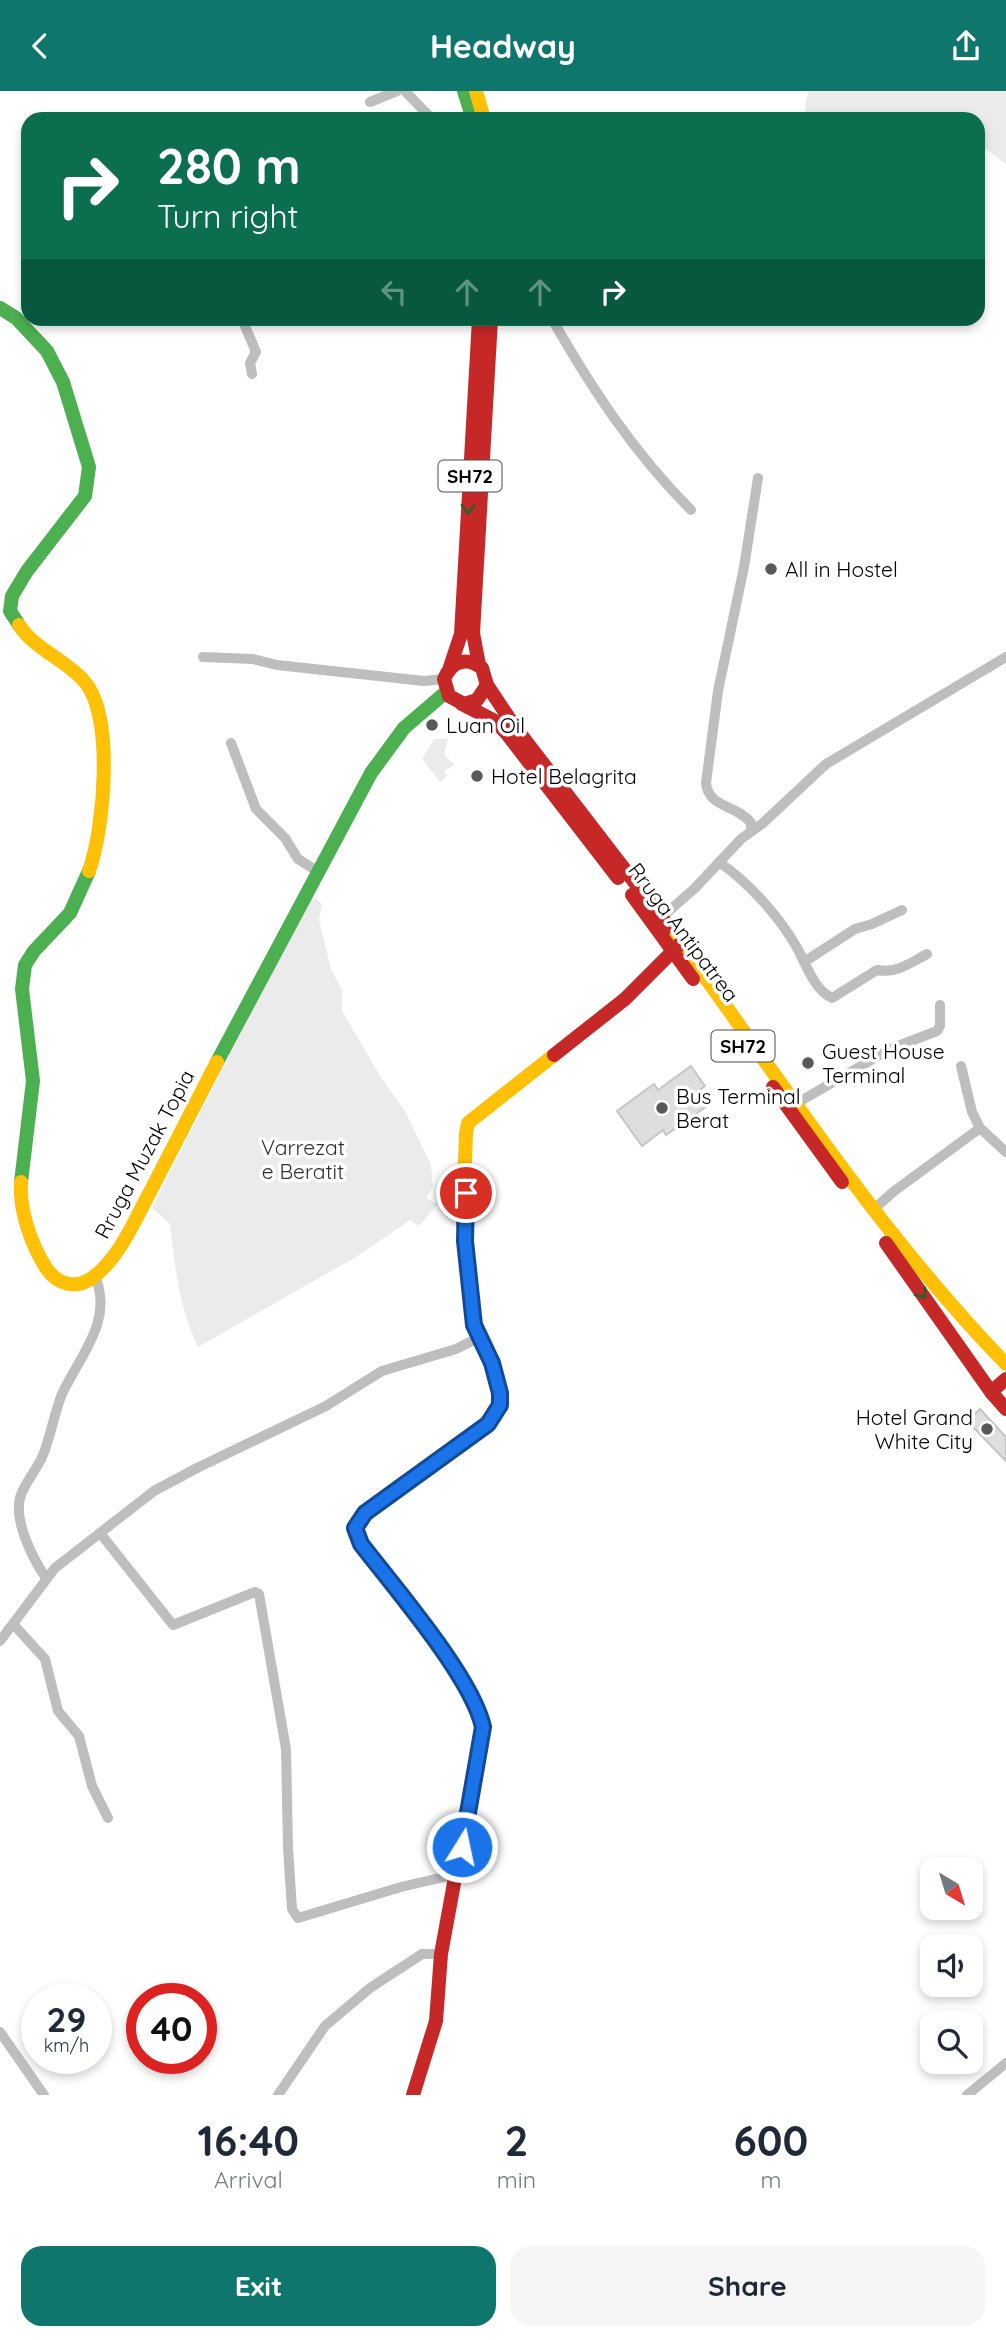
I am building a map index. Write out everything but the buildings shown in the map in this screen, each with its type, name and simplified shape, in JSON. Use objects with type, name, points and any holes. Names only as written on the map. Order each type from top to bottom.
[{"type":"street","points":[[370,102],[397,91]]},
{"type":"street","points":[[405,91],[425,112]]},
{"type":"street","points":[[464,91],[470,112]]},
{"type":"street","points":[[476,91],[482,112]]},
{"type":"street","points":[[0,308],[21,323]]},
{"type":"street","points":[[24,326],[47,351],[63,382],[89,467],[85,496],[27,571],[12,596],[10,611],[26,636],[85,682],[94,706],[105,775],[92,862],[82,890],[69,915],[36,949],[25,965],[23,981],[33,1080],[21,1201],[38,1253],[55,1279],[74,1285],[95,1276],[102,1307],[94,1338],[62,1395],[41,1459],[20,1498],[19,1508],[24,1530],[36,1562],[46,1578]]},
{"type":"street","points":[[245,326],[256,352],[250,363],[252,374]]},
{"type":"street","name":"SH72","points":[[447,679],[461,634],[480,326]]},
{"type":"street","name":"Rruga Antipatrea","points":[[491,326],[473,633],[479,665],[486,676],[487,685],[577,818],[676,947],[899,1252],[991,1392],[1006,1409]]},
{"type":"street","points":[[556,326],[616,425],[658,476],[691,510]]},
{"type":"street","points":[[751,830],[751,823],[739,810],[716,802],[710,797],[706,783],[718,691],[744,567],[758,478]]},
{"type":"street","points":[[203,657],[253,659],[277,665],[424,681],[447,679],[466,660],[479,665]]},
{"type":"street","points":[[662,917],[695,888],[751,830],[763,823],[826,764],[1006,657]]},
{"type":"street","name":"Rruga Muzak Topia","points":[[95,1276],[107,1265],[141,1209],[283,929],[364,781],[403,729],[447,679]]},
{"type":"street","name":"Rruga Antipatrea","points":[[447,679],[460,703],[495,721],[662,917],[676,947]]},
{"type":"street","points":[[460,703],[477,700],[487,685]]},
{"type":"street","points":[[231,743],[256,809],[285,838],[298,859],[317,870]]},
{"type":"street","points":[[719,862],[731,870],[774,916],[796,945],[819,986],[832,998],[877,970],[897,970],[927,954]]},
{"type":"street","points":[[804,962],[855,929],[872,925],[902,910]]},
{"type":"street","points":[[413,2095],[432,2042],[436,2021],[441,1954],[483,1727],[481,1714],[449,1662],[361,1544],[355,1528],[365,1513],[488,1424],[500,1405],[499,1386],[492,1363],[474,1325],[463,1220],[468,1123],[625,999],[676,947]]},
{"type":"street","points":[[793,1105],[890,1049],[936,1031],[940,1026],[940,1005]]},
{"type":"street","points":[[961,1066],[972,1112],[981,1128],[1006,1151]]},
{"type":"street","name":"Rruga Antipatrea","points":[[793,1105],[874,1209],[899,1252],[1006,1364]]},
{"type":"street","points":[[874,1209],[981,1128]]},
{"type":"street","points":[[0,1641],[55,1568],[155,1491],[326,1406],[382,1371],[456,1349],[478,1338]]},
{"type":"street","points":[[991,1392],[1006,1379]]},
{"type":"street","points":[[100,1533],[173,1625],[255,1592],[259,1594],[286,1749],[292,1909],[298,1917],[457,1874]]},
{"type":"street","points":[[14,1625],[45,1659],[58,1711],[79,1736],[92,1786],[108,1818]]},
{"type":"street","points":[[278,2095],[325,2026],[370,1988],[422,1954],[441,1954]]},
{"type":"street","points":[[0,2032],[44,2095]]},
{"type":"street","points":[[967,2095],[1006,2063]]},
{"type":"green space","points":[[808,91],[1006,91],[1006,164],[985,148],[985,112],[804,112]]},
{"type":"green space","points":[[434,739],[448,739],[444,755],[455,765],[444,771],[447,776],[440,782],[422,759]]},
{"type":"green space","name":"Varrezat e Beratit","points":[[311,895],[322,904],[319,920],[331,969],[342,990],[342,1011],[382,1079],[405,1111],[431,1165],[433,1186],[426,1198],[438,1204],[419,1226],[410,1220],[356,1257],[198,1347],[182,1302],[170,1224],[152,1208]]},
{"type":"traffic: fast","points":[[464,91],[471,112]]},
{"type":"traffic: fast","points":[[0,308],[21,323]]},
{"type":"traffic: fast","points":[[19,625],[10,611],[12,596],[27,571],[85,496],[89,467],[63,382],[47,351],[24,326]]},
{"type":"traffic: fast","points":[[217,1062],[371,773],[404,728],[446,692]]},
{"type":"traffic: fast","points":[[21,1182],[33,1081],[22,989],[25,965],[34,951],[70,913],[89,871]]},
{"type":"traffic: fast","points":[[388,1496],[365,1513],[355,1528],[361,1544],[450,1659],[478,1707],[483,1732],[474,1774]]},
{"type":"traffic: slow","points":[[476,91],[482,112]]},
{"type":"traffic: slow","points":[[19,625],[33,641],[76,673],[94,697],[100,720],[104,773],[99,829],[89,871]]},
{"type":"traffic: slow","points":[[669,927],[872,1207],[959,1313],[1006,1364]]},
{"type":"traffic: slow","points":[[388,1496],[488,1424],[500,1405],[501,1393],[492,1363],[474,1326],[463,1220],[466,1133],[468,1123],[554,1055]]},
{"type":"traffic: slow","points":[[21,1182],[27,1227],[46,1268],[61,1281],[73,1284],[86,1282],[111,1260],[126,1237],[217,1062]]},
{"type":"traffic: jam","points":[[450,667],[461,634],[479,326]]},
{"type":"traffic: jam","points":[[479,665],[473,633],[491,326]]},
{"type":"traffic: jam","points":[[487,685],[477,700],[464,704],[449,696],[444,679],[451,668],[460,662],[470,662],[482,668],[487,685],[515,727],[669,927]]},
{"type":"traffic: jam","points":[[462,704],[495,721],[507,734],[618,878]]},
{"type":"traffic: jam","points":[[632,895],[693,979]]},
{"type":"traffic: jam","points":[[554,1055],[625,999],[680,944]]},
{"type":"traffic: jam","points":[[773,1087],[842,1182]]},
{"type":"traffic: jam","points":[[886,1243],[991,1392],[1006,1409]]},
{"type":"traffic: jam","points":[[991,1392],[1006,1379]]},
{"type":"traffic: jam","points":[[413,2095],[436,2021],[441,1954],[474,1774]]},
{"type":"place","name":"All in Hostel","points":[[771,569]]},
{"type":"place","name":"Luan Oil","points":[[432,725]]},
{"type":"place","name":"Hotel Belagrita","points":[[477,776]]},
{"type":"place","name":"Guest House Terminal","points":[[808,1063]]},
{"type":"place","name":"Bus Terminal Berat","points":[[662,1108]]},
{"type":"place","name":"Hotel Grand White City","points":[[987,1429]]},
{"type":"route","points":[[462,1847],[483,1727],[481,1714],[449,1662],[361,1544],[355,1528],[365,1513],[488,1424],[500,1405],[497,1378],[474,1325],[463,1220],[466,1193]]}]
